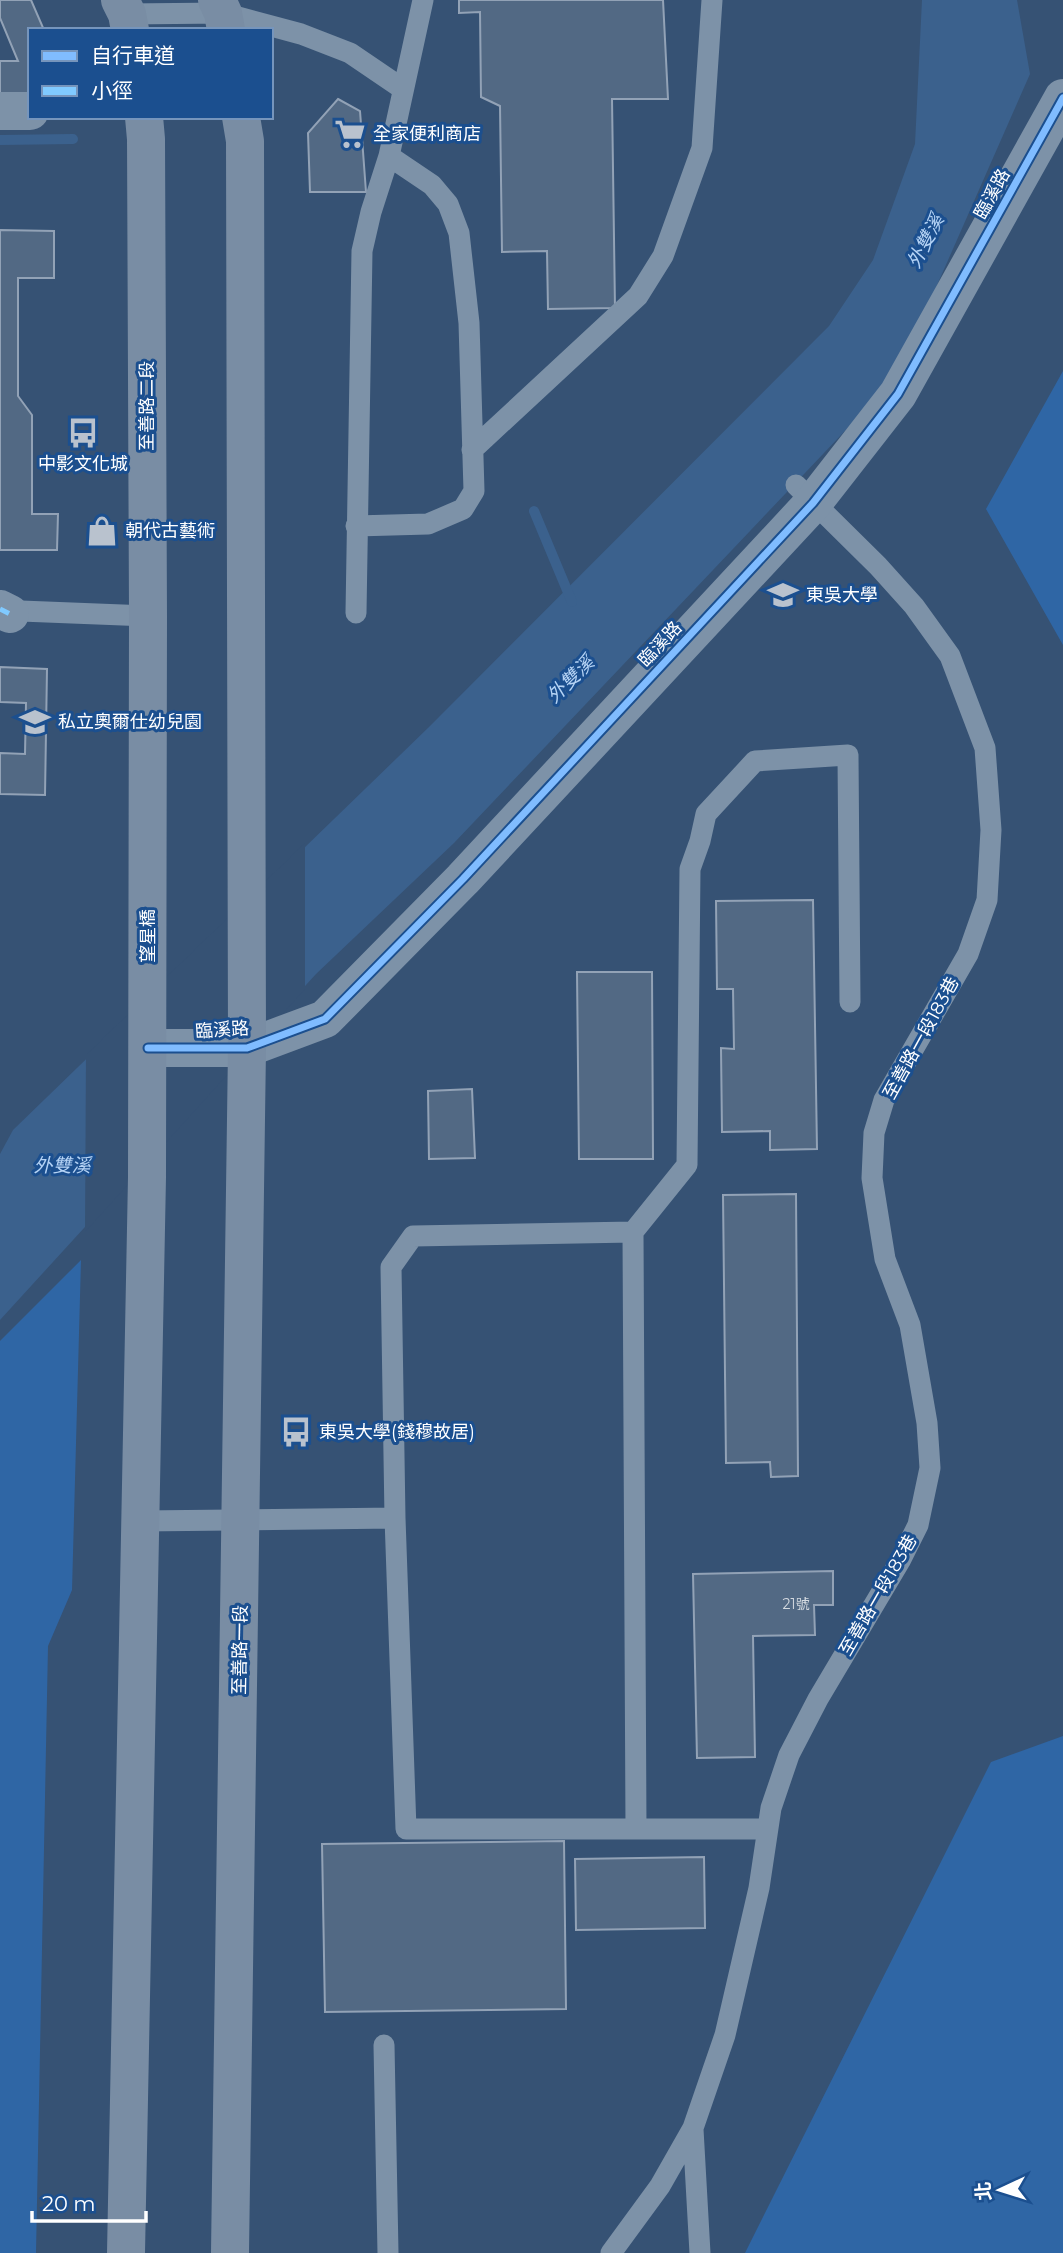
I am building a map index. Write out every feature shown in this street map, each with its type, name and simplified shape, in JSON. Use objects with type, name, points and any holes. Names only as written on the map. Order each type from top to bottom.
[{"type":"main road","name":"至善路二段","points":[[144,119],[148,695]]},
{"type":"main road","points":[[242,119],[245,141],[247,1048]]},
{"type":"main road","name":"望星橋","points":[[141,1521],[147,1177],[148,695]]},
{"type":"main road","name":"至善路一段","points":[[230,2253],[247,1048]]},
{"type":"main road","points":[[126,2253],[141,1521]]},
{"type":"street","name":"臨溪路","points":[[148,1048],[247,1048],[325,1019],[463,879],[805,494],[898,394],[1063,98]]},
{"type":"street","points":[[0,111],[28,111]]},
{"type":"lane","points":[[356,613],[362,251],[371,212],[390,156],[423,0]]},
{"type":"lane","points":[[472,450],[638,296],[663,256],[702,148],[712,0]]},
{"type":"lane","points":[[125,15],[222,14],[301,34],[350,53],[403,89]]},
{"type":"lane","points":[[356,526],[428,524],[463,509],[474,491],[469,323],[459,233],[448,204],[432,185],[390,156]]},
{"type":"lane","name":"至善路一段183巷","points":[[611,2253],[660,2186],[693,2128],[725,2035],[759,1888],[766,1829],[789,1755],[818,1699],[900,1561],[918,1525],[930,1468],[928,1423],[910,1325],[885,1259],[872,1178],[874,1133],[884,1100],[968,954],[987,900],[991,830],[985,748],[950,656],[914,606],[805,494]]},
{"type":"lane","points":[[3,613],[21,611],[148,616]]},
{"type":"lane","points":[[636,1829],[633,1232],[687,1165],[690,869],[701,841],[706,814],[755,761],[848,755],[850,1002]]},
{"type":"lane","points":[[633,1232],[413,1236],[391,1268],[395,1518],[406,1829],[766,1829]]},
{"type":"lane","points":[[141,1521],[395,1518]]},
{"type":"lane","points":[[384,2045],[388,2253]]},
{"type":"lane","points":[[693,2128],[700,2253]]},
{"type":"shaded area","points":[[1063,371],[1063,645],[986,509]]},
{"type":"shaded area","points":[[81,1260],[72,1590],[48,1646],[36,2253],[0,2253],[0,1341]]},
{"type":"shaded area","points":[[1063,1736],[1063,2253],[745,2253],[991,1762]]},
{"type":"water","name":"外雙溪","points":[[922,0],[1017,0],[1030,74],[897,376],[454,843],[316,974],[0,1320],[0,1154],[13,1130],[429,727],[829,326],[873,260],[915,144]]},
{"type":"pier","points":[[305,843],[305,989],[85,1232],[86,1055]]},
{"type":"building","points":[[0,0],[31,0],[43,28],[28,28],[28,94],[0,95],[0,61],[18,61],[0,18]]},
{"type":"building","points":[[459,0],[663,0],[668,99],[612,99],[615,308],[548,309],[547,251],[502,252],[500,106],[481,97],[480,12],[459,13]]},
{"type":"building","points":[[338,99],[360,111],[366,192],[310,192],[308,133]]},
{"type":"building","points":[[0,230],[54,231],[54,278],[18,278],[18,396],[32,415],[32,514],[58,514],[57,550],[0,550]]},
{"type":"building","name":"私立奧爾仕幼兒園","points":[[0,667],[47,669],[45,795],[0,794],[0,753],[25,754],[26,703],[0,702]]},
{"type":"building","points":[[813,900],[817,1149],[770,1150],[770,1131],[722,1132],[721,1048],[734,1049],[733,989],[717,989],[716,901]]},
{"type":"building","points":[[577,972],[652,972],[653,1159],[579,1159]]},
{"type":"building","points":[[472,1089],[475,1158],[429,1159],[428,1091]]},
{"type":"building","points":[[796,1194],[798,1476],[771,1477],[770,1462],[726,1463],[723,1195]]},
{"type":"building","points":[[833,1571],[833,1605],[814,1605],[815,1635],[753,1636],[755,1757],[697,1758],[693,1574]]},
{"type":"building","points":[[564,1841],[566,2009],[325,2012],[322,1844]]},
{"type":"building","points":[[704,1857],[705,1928],[576,1930],[575,1859]]},
{"type":"waterway","points":[[0,140],[73,139]]},
{"type":"waterway","points":[[534,511],[572,602]]},
{"type":"marked path","points":[[0,609],[10,614]]},
{"type":"cycle path","points":[[148,1048],[247,1048],[325,1019],[463,879],[813,503],[898,394],[1063,98]]},
{"type":"place","name":"全家便利商店","points":[[350,134]]},
{"type":"place","name":"中影文化城","points":[[83,433]]},
{"type":"place","name":"朝代古藝術","points":[[102,531]]},
{"type":"place","name":"東吳大學","points":[[783,595]]},
{"type":"place","name":"私立奧爾仕幼兒園","points":[[35,722]]},
{"type":"place","name":"東吳大學(錢穆故居)","points":[[296,1432]]}]
